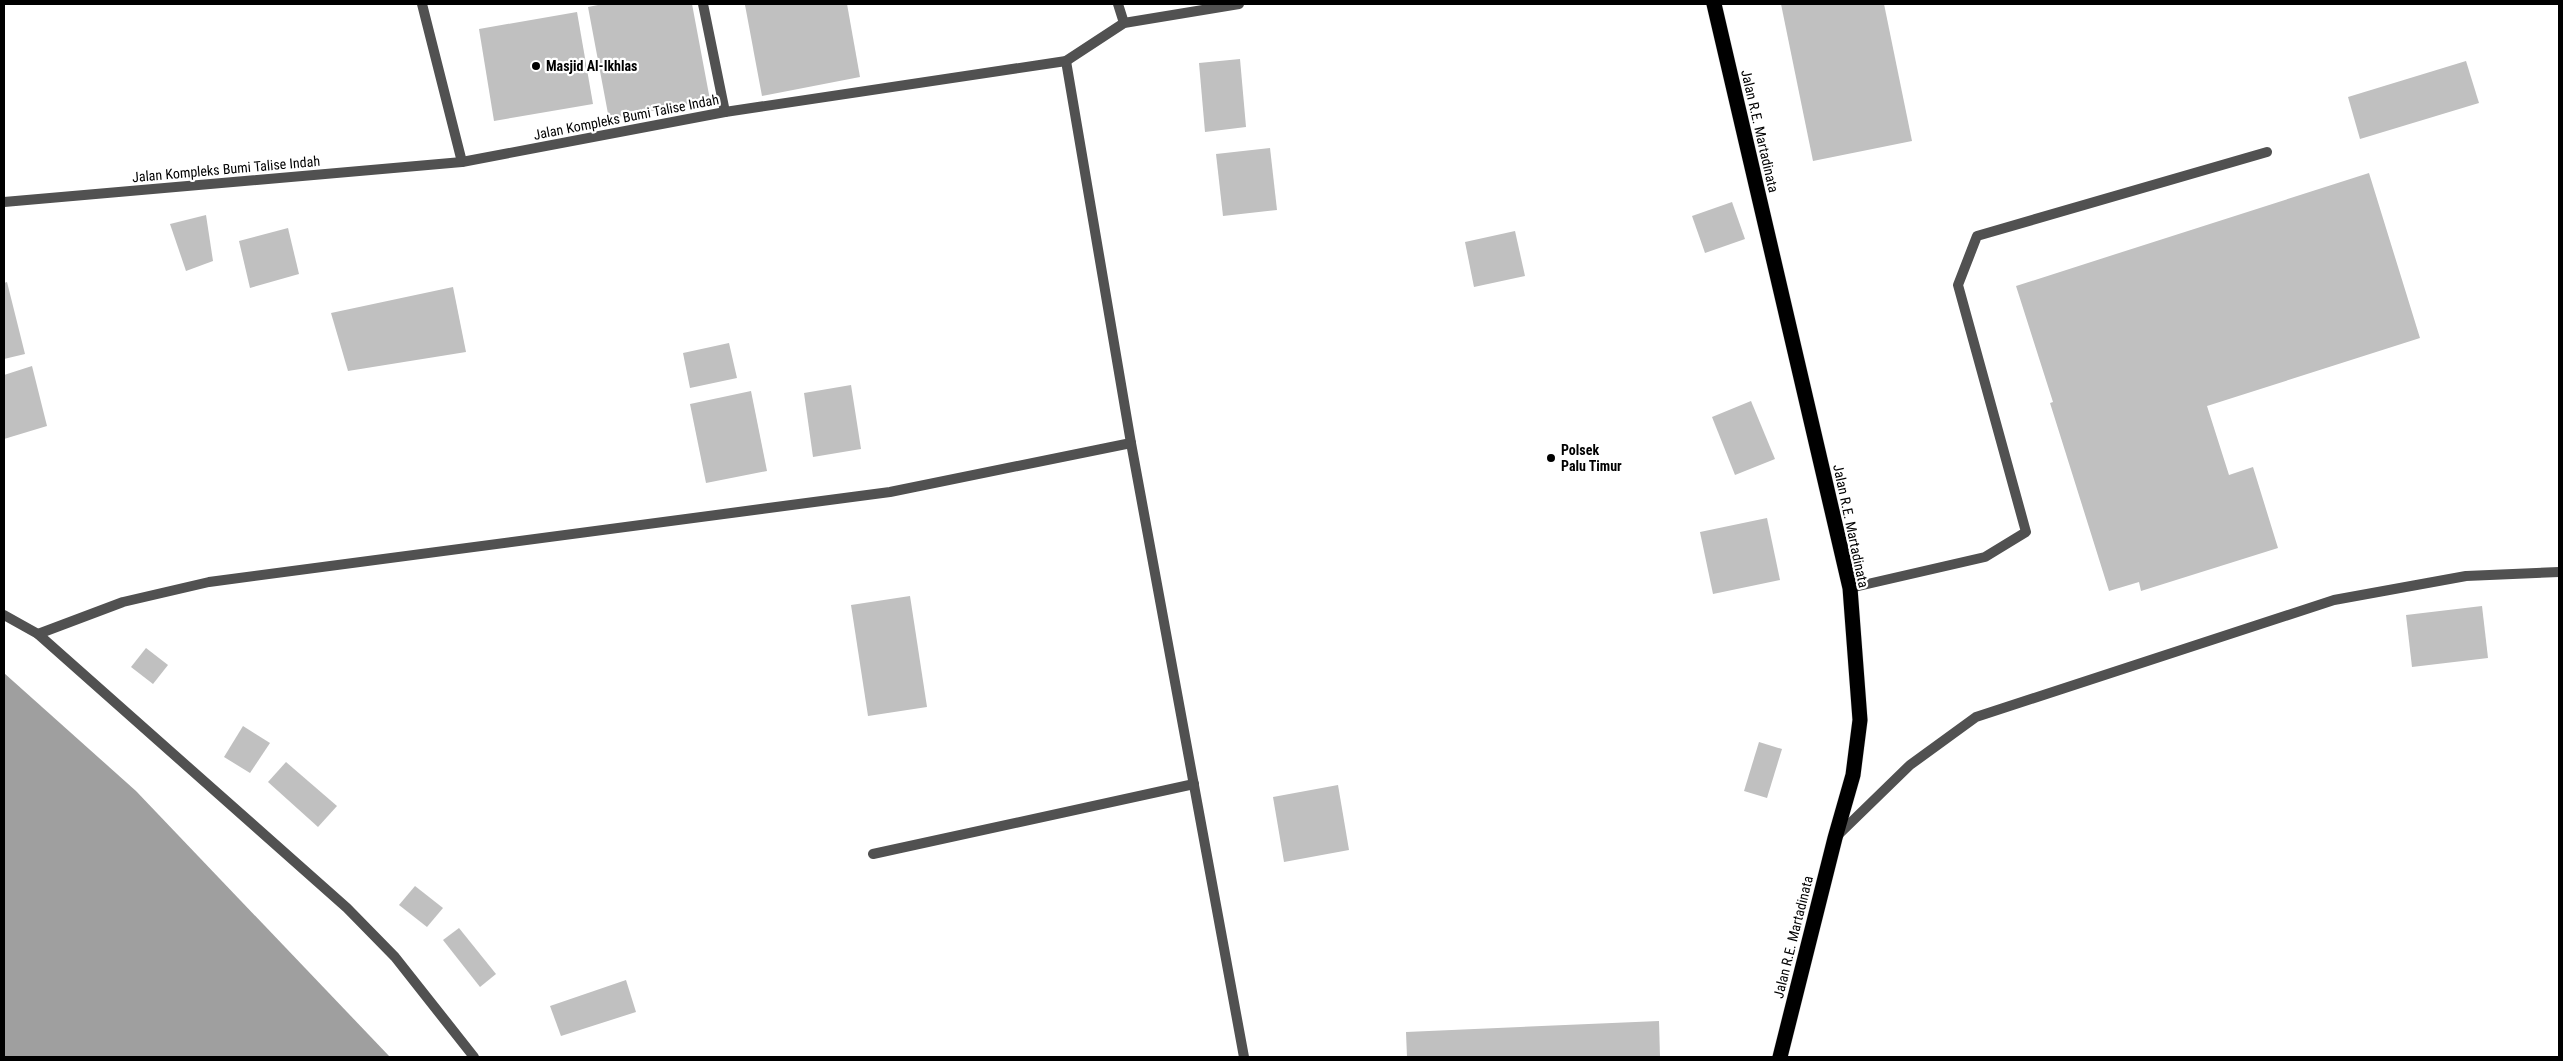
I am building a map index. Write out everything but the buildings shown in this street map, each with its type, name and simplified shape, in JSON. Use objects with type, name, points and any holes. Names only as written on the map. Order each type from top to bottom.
[{"type":"highway","name":"Jalan R.E. Martadinata","points":[[1714,4],[1850,588],[1860,720],[1853,775],[1835,838],[1780,1057]]},
{"type":"street","points":[[422,4],[462,162]]},
{"type":"street","points":[[703,4],[725,112]]},
{"type":"street","points":[[1118,4],[1124,22]]},
{"type":"street","name":"Jalan Kompleks Bumi Talise Indah","points":[[4,202],[462,162],[725,112],[1066,61],[1124,22],[1239,4]]},
{"type":"street","points":[[1066,61],[1130,443],[1244,1057]]},
{"type":"street","points":[[1850,588],[1985,557],[2026,532],[1958,285],[1977,236],[2267,152]]},
{"type":"street","points":[[38,634],[123,602],[208,582],[890,492],[1130,443]]},
{"type":"street","points":[[1835,838],[1910,765],[1976,717],[2334,600],[2466,576],[2559,572]]},
{"type":"street","points":[[4,615],[38,634],[347,908],[396,957],[474,1057]]},
{"type":"street","points":[[873,854],[1194,784]]},
{"type":"shaded area","points":[[4,673],[136,791],[390,1057],[4,1057]]},
{"type":"place","name":"Masjid Al-Ikhlas","points":[[536,66]]},
{"type":"place","name":"Polsek Palu Timur","points":[[1551,458]]}]
